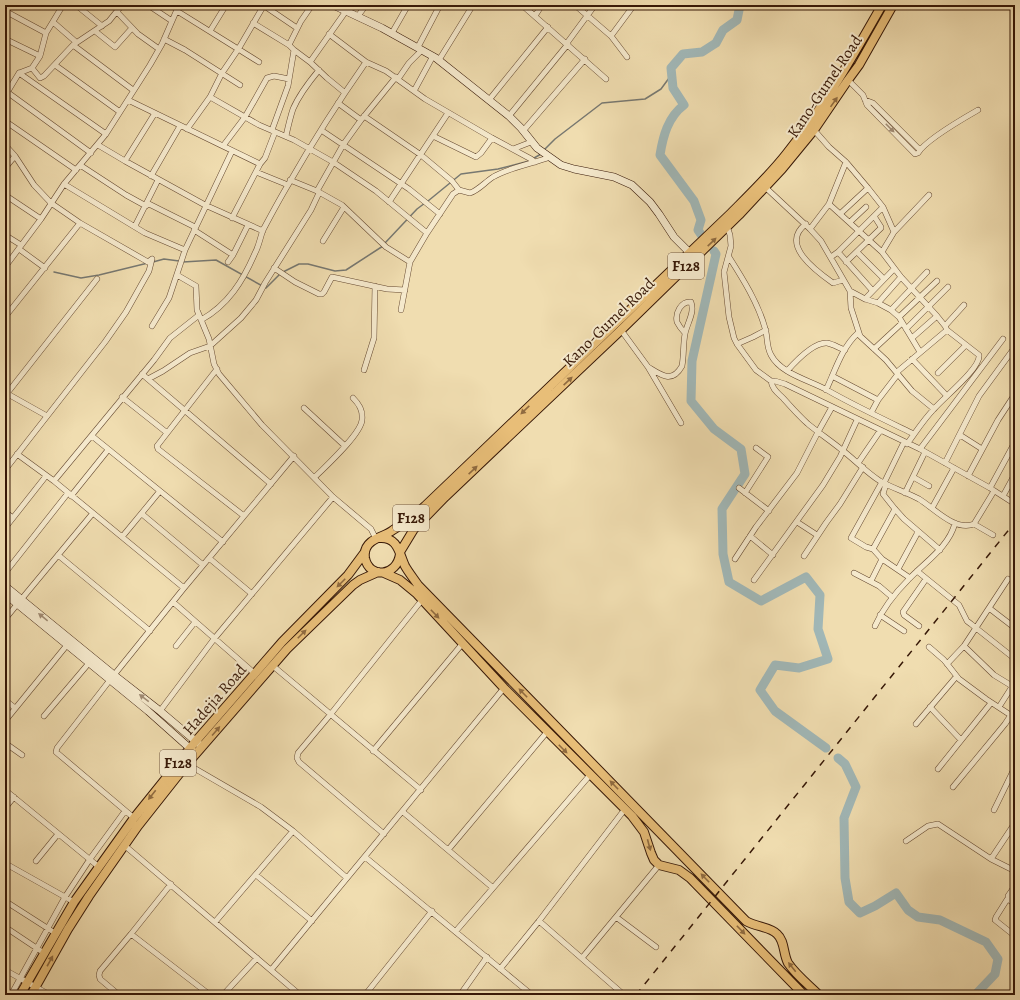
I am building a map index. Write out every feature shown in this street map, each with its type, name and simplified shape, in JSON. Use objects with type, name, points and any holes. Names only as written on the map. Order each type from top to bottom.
[{"type":"main road","name":"Kano-Gumel Road","points":[[377,539],[400,526],[420,510],[578,365],[621,330],[765,187],[801,141],[840,79],[882,5]]},
{"type":"main road","name":"Kano-Gumel Road","points":[[400,553],[419,523],[689,252],[757,186],[786,155],[814,130],[859,65],[893,5]]},
{"type":"main road","points":[[377,539],[384,538],[394,542],[411,576],[426,593],[746,920],[759,927],[773,930],[778,934],[782,940],[785,956],[788,962],[819,995]]},
{"type":"main road","name":"F128","points":[[365,552],[371,542],[377,539]]},
{"type":"main road","points":[[365,552],[366,563],[373,570],[400,580],[422,600],[504,688],[625,809],[644,832],[654,860],[659,865],[685,873],[804,995]]},
{"type":"main road","name":"Hadejia Road","points":[[31,995],[68,928],[124,845],[187,764],[196,750],[195,742],[282,642],[348,575],[365,552]]},
{"type":"main road","name":"F128","points":[[381,573],[390,571],[396,567],[399,561],[400,553]]},
{"type":"main road","name":"Hadejia Road","points":[[20,995],[24,980],[52,931],[134,818],[298,638],[353,585],[360,580],[381,573]]},
{"type":"main road","points":[[714,902],[721,894]]},
{"type":"street","points":[[63,5],[46,33],[40,56],[32,68],[19,73],[7,91],[91,153]]},
{"type":"street","points":[[76,5],[102,26]]},
{"type":"street","points":[[32,68],[40,78],[44,76],[74,43],[110,21],[122,5]]},
{"type":"street","points":[[148,5],[172,21]]},
{"type":"street","points":[[5,267],[41,219],[64,184],[106,134],[150,65],[164,39],[179,5]]},
{"type":"street","points":[[187,129],[210,97],[222,73],[263,5],[297,28]]},
{"type":"street","points":[[289,45],[297,28],[312,5]]},
{"type":"street","points":[[334,5],[392,33],[436,58],[509,116],[531,142],[545,154],[567,168],[614,176],[632,185],[650,202],[674,237],[689,252]]},
{"type":"street","points":[[358,16],[366,5]]},
{"type":"street","points":[[392,33],[408,5]]},
{"type":"street","points":[[148,380],[190,353],[210,346],[241,318],[256,300],[264,284],[278,271],[311,210],[333,162],[362,118],[420,49],[440,5]]},
{"type":"street","points":[[414,91],[473,5]]},
{"type":"street","points":[[522,5],[606,79]]},
{"type":"street","points":[[535,16],[542,5]]},
{"type":"street","points":[[575,5],[611,36],[627,57]]},
{"type":"street","points":[[509,116],[567,44],[595,5]]},
{"type":"street","points":[[611,36],[634,5]]},
{"type":"street","points":[[210,31],[224,6]]},
{"type":"street","points":[[5,11],[46,33]]},
{"type":"street","points":[[177,11],[259,62]]},
{"type":"street","points":[[310,62],[346,11]]},
{"type":"street","points":[[117,12],[144,39],[159,49]]},
{"type":"street","points":[[52,22],[74,43],[133,90]]},
{"type":"street","points":[[253,23],[289,45],[344,92]]},
{"type":"street","points":[[489,100],[548,27]]},
{"type":"street","points":[[95,31],[115,46],[132,28]]},
{"type":"street","points":[[329,34],[366,62],[386,71],[448,113],[533,161]]},
{"type":"street","points":[[5,39],[40,56]]},
{"type":"street","points":[[164,39],[185,50],[240,85]]},
{"type":"street","points":[[232,218],[260,164],[266,158],[286,96],[294,50]]},
{"type":"street","points":[[523,131],[585,59]]},
{"type":"street","points":[[54,481],[170,338],[200,317],[210,315],[232,295],[240,284],[256,251],[263,231],[309,148],[344,92],[366,62]]},
{"type":"street","points":[[55,65],[120,112]]},
{"type":"street","points":[[286,136],[295,105],[319,70]]},
{"type":"street","points":[[19,73],[106,134]]},
{"type":"street","points":[[223,146],[244,117],[268,77],[274,76],[289,79]]},
{"type":"street","points":[[848,80],[865,100],[873,103],[919,149],[938,135],[978,110]]},
{"type":"street","points":[[210,97],[244,117],[286,136],[333,162],[376,191],[427,233]]},
{"type":"street","points":[[128,100],[260,164]]},
{"type":"street","points":[[338,103],[421,155],[453,182],[460,190],[470,193],[474,192],[492,177],[533,161],[545,154]]},
{"type":"street","points":[[124,161],[155,113]]},
{"type":"street","points":[[389,202],[402,185],[448,113]]},
{"type":"street","points":[[5,121],[76,170]]},
{"type":"street","points":[[151,176],[180,126]]},
{"type":"street","points":[[321,130],[402,185],[440,214]]},
{"type":"street","points":[[814,130],[829,147],[846,162],[883,207],[894,232]]},
{"type":"street","points":[[433,136],[476,157],[481,153],[492,138]]},
{"type":"street","points":[[513,149],[531,142]]},
{"type":"street","points":[[98,144],[124,161],[205,205],[263,231]]},
{"type":"street","points":[[5,145],[15,156],[30,180],[51,203],[80,223],[150,260],[149,271],[122,318],[5,470]]},
{"type":"street","points":[[152,326],[169,298],[185,250],[194,229],[232,151]]},
{"type":"street","points":[[5,168],[15,156]]},
{"type":"street","points":[[810,228],[829,204],[846,162]]},
{"type":"street","points":[[80,165],[126,195],[194,229],[233,255]]},
{"type":"street","points":[[256,172],[318,192],[344,207],[385,246],[410,262]]},
{"type":"street","points":[[136,226],[158,180]]},
{"type":"street","points":[[64,184],[152,237],[185,250]]},
{"type":"street","points":[[765,187],[806,224],[821,241],[850,291],[851,308],[858,333],[898,373],[912,391],[934,409]]},
{"type":"street","points":[[840,214],[868,188]]},
{"type":"street","points":[[401,310],[410,262],[453,194],[460,190]]},
{"type":"street","points":[[5,195],[41,219]]},
{"type":"street","points":[[882,252],[894,232],[929,195]]},
{"type":"street","points":[[829,204],[882,252],[901,278],[938,316],[946,328],[976,352],[980,359],[965,378],[934,409],[906,443],[884,483],[851,537],[866,548],[873,550],[882,559],[910,578]]},
{"type":"street","points":[[323,241],[344,207]]},
{"type":"street","points":[[850,222],[866,207]]},
{"type":"street","points":[[831,258],[883,207]]},
{"type":"street","points":[[846,262],[880,228],[881,226],[874,216]]},
{"type":"street","points":[[5,317],[80,223]]},
{"type":"street","points":[[806,224],[800,228],[796,237],[796,246],[799,251],[812,267],[833,283],[843,280]]},
{"type":"street","points":[[228,262],[248,225]]},
{"type":"street","points":[[727,226],[731,246],[724,272],[729,317],[737,344],[756,370],[771,381],[784,384],[922,451],[992,489],[1015,504]]},
{"type":"street","points":[[5,235],[44,268]]},
{"type":"street","points":[[838,252],[872,290]]},
{"type":"street","points":[[857,252],[884,279]]},
{"type":"street","points":[[729,257],[757,307],[766,330],[767,345],[771,356],[787,371],[914,434]]},
{"type":"street","points":[[865,299],[872,290],[894,269]]},
{"type":"street","points":[[278,271],[313,291],[322,294],[332,277],[387,289],[405,290]]},
{"type":"street","points":[[892,310],[927,272]]},
{"type":"street","points":[[177,275],[196,286],[196,305],[210,346],[214,364],[227,384],[262,425],[315,477],[333,497],[371,529],[377,539]]},
{"type":"street","points":[[878,303],[901,278]]},
{"type":"street","points":[[46,416],[6,394],[97,279]]},
{"type":"street","points":[[899,317],[937,280]]},
{"type":"street","points":[[364,370],[374,338],[374,286]]},
{"type":"street","points":[[906,329],[948,287]]},
{"type":"street","points":[[850,291],[892,310],[899,317],[920,352]]},
{"type":"street","points":[[648,367],[666,377],[671,377],[680,370],[682,366],[685,333],[692,312],[691,302],[684,303],[680,307],[677,319],[678,324],[685,333]]},
{"type":"street","points":[[871,413],[878,400],[898,373],[946,328],[964,305]]},
{"type":"street","points":[[912,338],[938,316]]},
{"type":"street","points":[[874,349],[902,323]]},
{"type":"street","points":[[621,330],[648,367],[681,423]]},
{"type":"street","points":[[737,344],[766,330]]},
{"type":"street","points":[[826,390],[845,350],[858,333]]},
{"type":"street","points":[[905,492],[913,477],[922,451],[1003,339]]},
{"type":"street","points":[[787,371],[808,351],[821,344],[829,343],[845,350]]},
{"type":"street","points":[[938,373],[966,345]]},
{"type":"street","points":[[945,463],[979,396],[1015,347]]},
{"type":"street","points":[[912,360],[947,396]]},
{"type":"street","points":[[217,369],[166,432],[157,446],[158,449],[244,516]]},
{"type":"street","points":[[142,374],[271,484]]},
{"type":"street","points":[[832,376],[878,400]]},
{"type":"street","points":[[771,381],[775,390],[790,408],[818,432],[884,483],[918,498],[943,517],[964,526],[974,524],[1015,442]]},
{"type":"street","points":[[968,476],[998,420],[1015,394]]},
{"type":"street","points":[[122,397],[166,432]]},
{"type":"street","points":[[315,477],[354,436],[362,421],[362,411],[358,403],[353,398]]},
{"type":"street","points":[[735,559],[750,536],[797,473],[832,407]]},
{"type":"street","points":[[304,408],[345,446]]},
{"type":"street","points":[[754,580],[823,485],[843,450],[857,420]]},
{"type":"street","points":[[858,463],[880,430]]},
{"type":"street","points":[[960,435],[982,449]]},
{"type":"street","points":[[92,436],[223,542]]},
{"type":"street","points":[[745,493],[768,457],[756,448]]},
{"type":"street","points":[[5,573],[108,450]]},
{"type":"street","points":[[17,454],[54,481],[184,588]]},
{"type":"street","points":[[134,818],[56,752],[57,748],[184,588],[294,456]]},
{"type":"street","points":[[804,556],[817,535],[840,504],[863,467]]},
{"type":"street","points":[[932,508],[954,468]]},
{"type":"street","points":[[1003,496],[1015,474]]},
{"type":"street","points":[[5,528],[46,476]]},
{"type":"street","points":[[913,477],[930,486]]},
{"type":"street","points":[[884,483],[883,494],[895,510],[940,550]]},
{"type":"street","points":[[739,488],[769,511]]},
{"type":"street","points":[[122,536],[160,491]]},
{"type":"street","points":[[160,711],[214,639],[333,497]]},
{"type":"street","points":[[873,550],[895,510]]},
{"type":"street","points":[[5,512],[13,518]]},
{"type":"street","points":[[5,619],[93,513]]},
{"type":"street","points":[[142,514],[204,565]]},
{"type":"street","points":[[797,522],[817,535]]},
{"type":"street","points":[[875,626],[880,615],[892,597],[940,550],[954,530],[955,523]]},
{"type":"street","points":[[974,524],[993,535]]},
{"type":"street","points":[[898,570],[918,532]]},
{"type":"street","points":[[750,536],[773,555]]},
{"type":"street","points":[[58,555],[150,631]]},
{"type":"street","points":[[209,558],[252,594]]},
{"type":"street","points":[[871,581],[882,559]]},
{"type":"street","points":[[917,571],[959,605],[968,621],[1015,659]]},
{"type":"street","points":[[854,573],[879,586],[892,597]]},
{"type":"street","points":[[919,626],[903,614],[926,579]]},
{"type":"street","points":[[947,664],[964,646],[1008,579]]},
{"type":"street","points":[[5,586],[19,602],[67,645],[89,663],[160,711],[195,742]]},
{"type":"street","points":[[5,594],[19,602],[112,678],[148,711],[196,750]]},
{"type":"street","points":[[384,834],[297,758],[298,753],[422,600]]},
{"type":"street","points":[[173,602],[254,674]]},
{"type":"street","points":[[989,608],[1015,628]]},
{"type":"street","points":[[880,615],[904,631]]},
{"type":"street","points":[[176,646],[195,622]]},
{"type":"street","points":[[373,751],[463,643]]},
{"type":"street","points":[[5,721],[67,645]]},
{"type":"street","points":[[964,646],[994,675],[1014,684]]},
{"type":"street","points":[[930,647],[944,660],[956,677],[1013,717]]},
{"type":"street","points":[[44,716],[89,663]]},
{"type":"street","points":[[273,666],[420,790]]},
{"type":"street","points":[[916,724],[956,677]]},
{"type":"street","points":[[999,707],[1014,684],[1015,679]]},
{"type":"street","points":[[271,970],[504,688]]},
{"type":"street","points":[[5,700],[15,708]]},
{"type":"street","points":[[938,768],[991,702]]},
{"type":"street","points":[[930,707],[961,740]]},
{"type":"street","points":[[953,786],[1013,717],[1015,709]]},
{"type":"street","points":[[448,850],[547,732]]},
{"type":"street","points":[[5,743],[22,755]]},
{"type":"street","points":[[187,764],[261,808],[293,831],[347,878]]},
{"type":"street","points":[[994,810],[1015,767]]},
{"type":"street","points":[[456,931],[492,887],[590,775]]},
{"type":"street","points":[[5,790],[99,867]]},
{"type":"street","points":[[5,808],[14,797]]},
{"type":"street","points":[[500,968],[539,921],[625,809]]},
{"type":"street","points":[[5,900],[52,931],[65,897],[90,859],[125,811]]},
{"type":"street","points":[[402,812],[492,887]]},
{"type":"street","points":[[991,859],[1015,823]]},
{"type":"street","points":[[906,841],[928,826],[938,824],[991,859],[1015,871]]},
{"type":"street","points":[[215,922],[293,831]]},
{"type":"street","points":[[36,861],[58,834]]},
{"type":"street","points":[[124,845],[271,970],[296,994]]},
{"type":"street","points":[[365,857],[532,995]]},
{"type":"street","points":[[8,865],[74,902]]},
{"type":"street","points":[[582,958],[659,865]]},
{"type":"street","points":[[256,875],[312,921]]},
{"type":"street","points":[[119,995],[100,979],[100,971],[171,884]]},
{"type":"street","points":[[1015,886],[995,920],[1015,936]]},
{"type":"street","points":[[1008,898],[1015,904]]},
{"type":"street","points":[[365,995],[432,911]]},
{"type":"street","points":[[616,918],[656,947]]},
{"type":"street","points":[[539,921],[624,995]]},
{"type":"street","points":[[5,927],[40,951]]},
{"type":"street","points":[[131,934],[210,995]]},
{"type":"street","points":[[460,995],[487,957]]},
{"type":"street","points":[[223,995],[257,958]]},
{"type":"street","points":[[5,970],[50,995]]},
{"type":"street","points":[[10,995],[24,980]]},
{"type":"street","points":[[1010,995],[1015,989]]},
{"type":"waterway","points":[[702,236],[698,230],[701,220],[694,201],[660,155],[667,127],[674,115],[684,105],[673,88],[671,68],[683,54],[702,52],[716,43],[723,30],[737,20],[740,5]]},
{"type":"waterway","points":[[545,149],[555,139],[602,103],[645,99],[661,89],[672,74]]},
{"type":"waterway","points":[[428,201],[461,174],[498,169],[529,161],[541,154]]},
{"type":"waterway","points":[[385,243],[417,209],[425,203]]},
{"type":"waterway","points":[[283,272],[299,264],[308,264],[335,271],[346,270],[383,246]]},
{"type":"waterway","points":[[714,251],[716,254],[692,361],[691,401],[714,429],[741,449],[745,474],[722,509],[723,554],[729,582],[761,601],[806,577],[820,595],[818,629],[828,659],[799,668],[775,665],[760,690],[775,711],[826,748]]},
{"type":"waterway","points":[[153,262],[164,259],[179,261]]},
{"type":"waterway","points":[[183,262],[216,260],[266,288],[280,274]]},
{"type":"waterway","points":[[54,272],[81,278],[148,263]]},
{"type":"waterway","points":[[838,758],[845,764],[856,787],[844,818],[845,878],[849,902],[860,913],[896,893],[908,910],[918,917],[940,920],[986,942],[998,959],[995,974],[977,993],[977,995]]},
{"type":"railway","points":[[636,995],[1015,522]]}]
